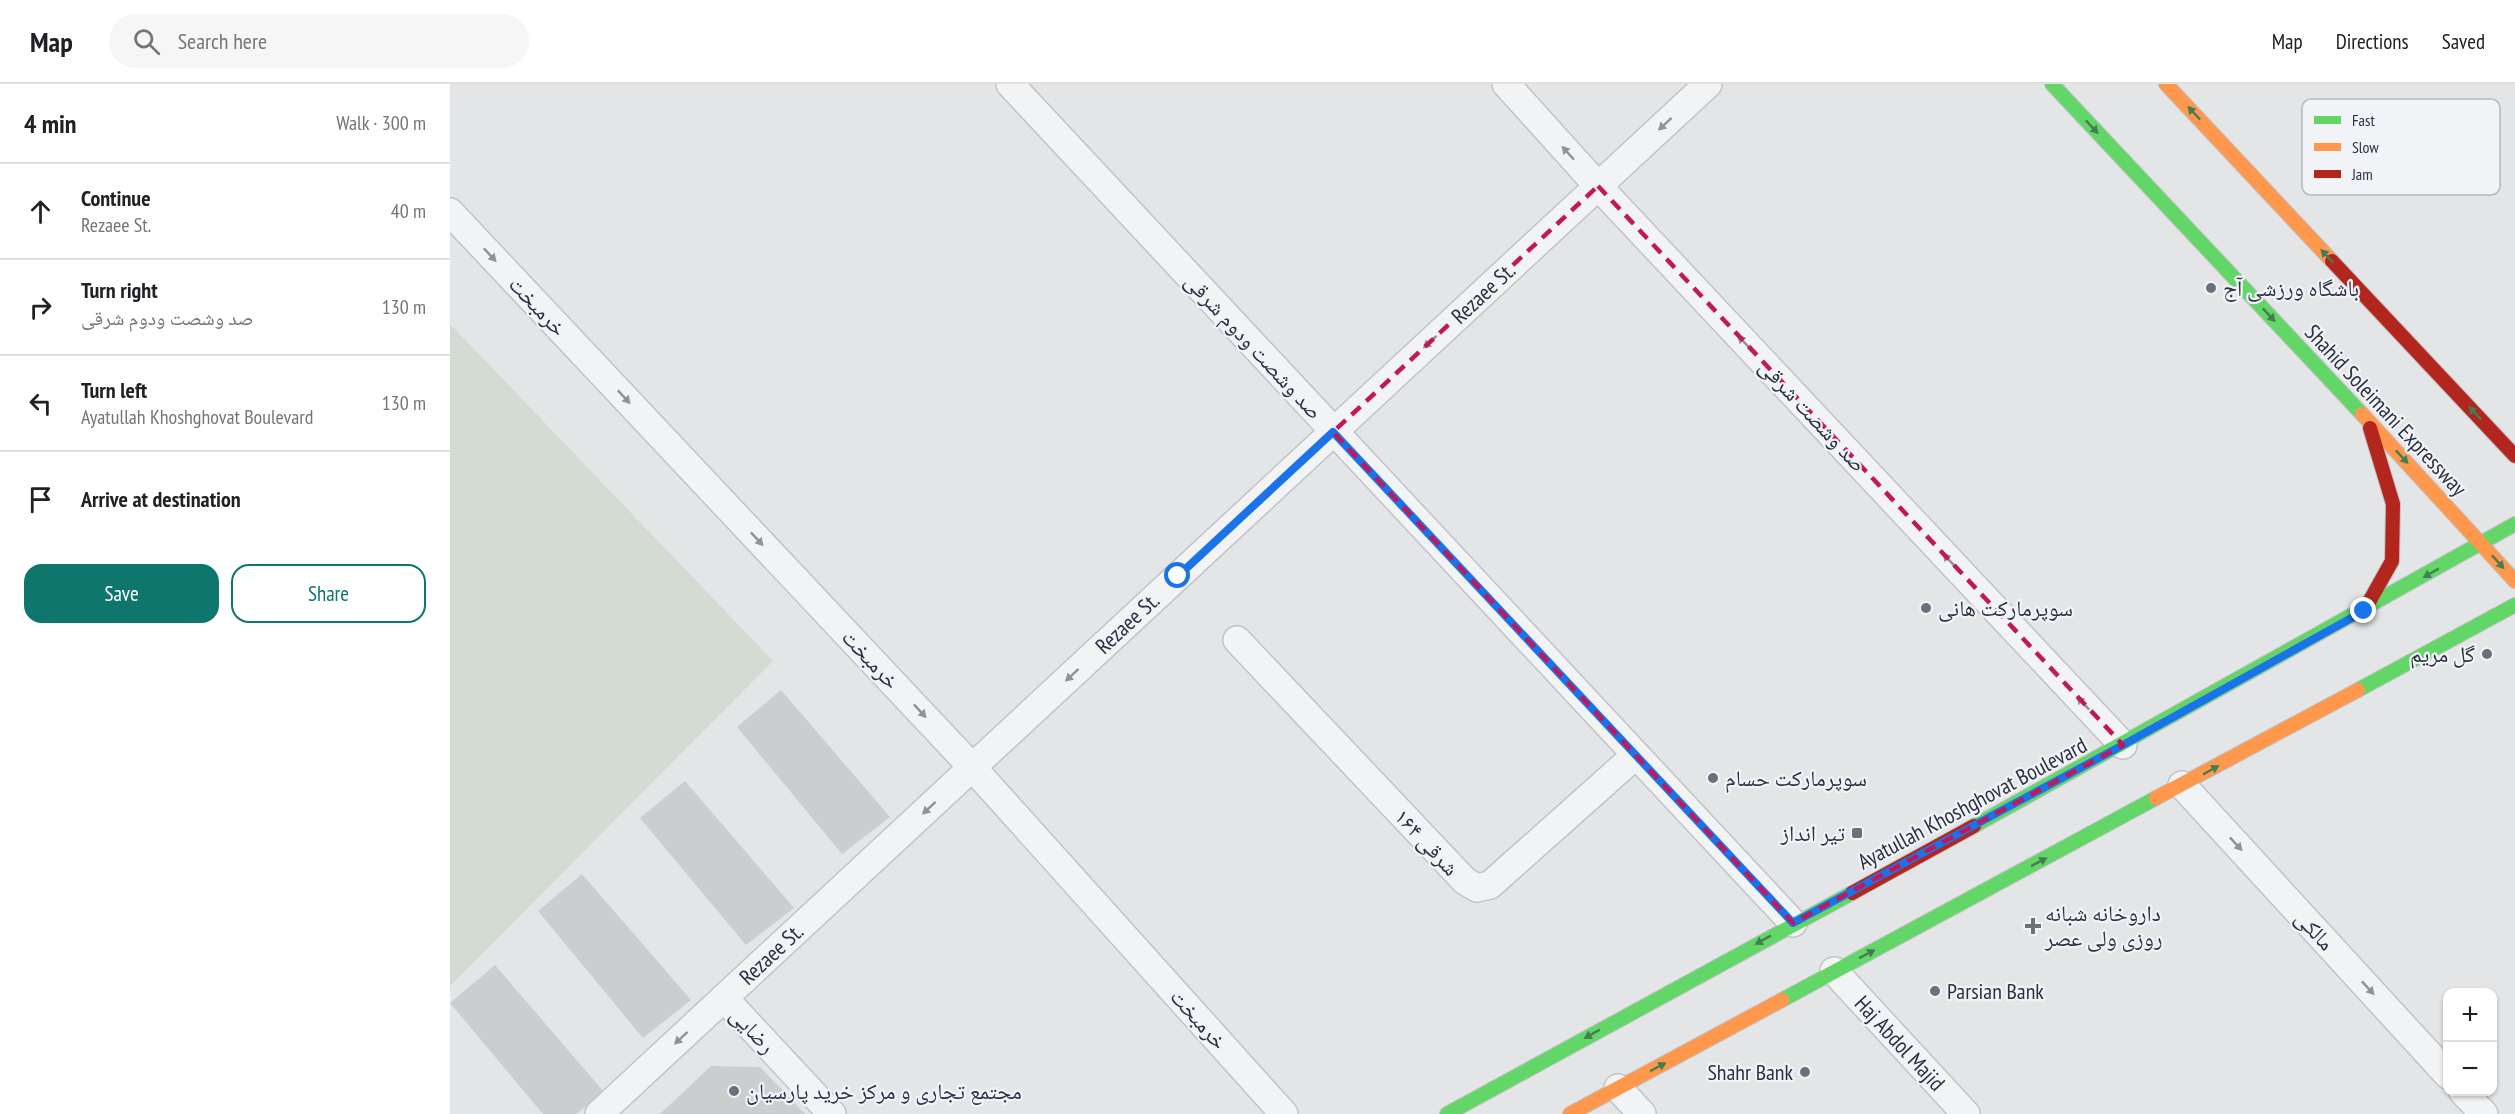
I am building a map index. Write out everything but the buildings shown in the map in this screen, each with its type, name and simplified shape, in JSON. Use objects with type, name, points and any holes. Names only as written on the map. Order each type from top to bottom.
[{"type":"main road","name":"Shahid Soleimani Expressway","points":[[2052,84],[2368,420],[2515,581]]},
{"type":"main road","points":[[2166,84],[2515,456]]},
{"type":"main road","points":[[2364,611],[2392,561],[2393,504],[2368,420]]},
{"type":"main road","name":"Ayatullah Khoshghovat Boulevard","points":[[1447,1114],[1793,923],[2123,745],[2515,524]]},
{"type":"main road","points":[[1570,1114],[2515,605]]},
{"type":"street","name":"صد وشصت ودوم شرقى","points":[[1011,84],[1793,923]]},
{"type":"street","name":"صد وشصت شرقی","points":[[1506,84],[1598,186],[2123,745]]},
{"type":"street","name":"Rezaee St.","points":[[599,1114],[1708,84]]},
{"type":"street","name":"خرمبخت","points":[[450,212],[972,767],[1284,1114]]},
{"type":"street","name":"۱۶۴ شرقی","points":[[1237,640],[1465,881],[1477,888],[1490,885],[1636,755]]},
{"type":"street","name":"مالکی","points":[[2182,785],[2443,1070]]},
{"type":"street","name":"Haj Abdol Majid","points":[[1834,971],[1966,1114]]},
{"type":"street","name":"رضایی","points":[[724,998],[832,1114]]},
{"type":"street","points":[[1618,1088],[1642,1114]]},
{"type":"street","points":[[2467,1096],[2484,1114]]},
{"type":"highlighted area","points":[[1598,186],[2123,745],[1793,923],[1333,432]]},
{"type":"shaded area","points":[[450,324],[773,661],[450,986]]},
{"type":"traffic: fast","points":[[2052,84],[2362,414]]},
{"type":"traffic: fast","points":[[1974,826],[2515,524]]},
{"type":"traffic: fast","points":[[2358,690],[2515,605]]},
{"type":"traffic: fast","points":[[1782,1000],[2156,798]]},
{"type":"traffic: fast","points":[[1447,1114],[1852,893]]},
{"type":"traffic: slow","points":[[2166,84],[2332,261]]},
{"type":"traffic: slow","points":[[2362,414],[2515,581]]},
{"type":"traffic: slow","points":[[2156,798],[2358,690]]},
{"type":"traffic: slow","points":[[1570,1114],[1782,1000]]},
{"type":"traffic: jam","points":[[2332,261],[2515,456]]},
{"type":"traffic: jam","points":[[2364,611],[2392,561],[2393,504],[2370,428]]},
{"type":"traffic: jam","points":[[1852,893],[1974,826]]},
{"type":"place","name":"باشگاه ورزشی آج","points":[[2211,288]]},
{"type":"place","name":"سوپرمارکت هانی","points":[[1926,608]]},
{"type":"place","name":"گل مریم","points":[[2487,654]]},
{"type":"place","name":"سوپرمارکت حسام","points":[[1713,778]]},
{"type":"place","name":"تیر انداز","points":[[1857,833]]},
{"type":"place","name":"داروخانه شبانه روزی ولی عصر","points":[[2033,926]]},
{"type":"place","name":"Parsian Bank","points":[[1935,991]]},
{"type":"place","name":"Shahr Bank","points":[[1805,1072]]},
{"type":"place","name":"مجتمع تجاری و مرکز خرید پارسیان","points":[[734,1091]]},
{"type":"route","points":[[1178,576],[1333,432],[1793,923],[2123,745],[2364,611]]}]
